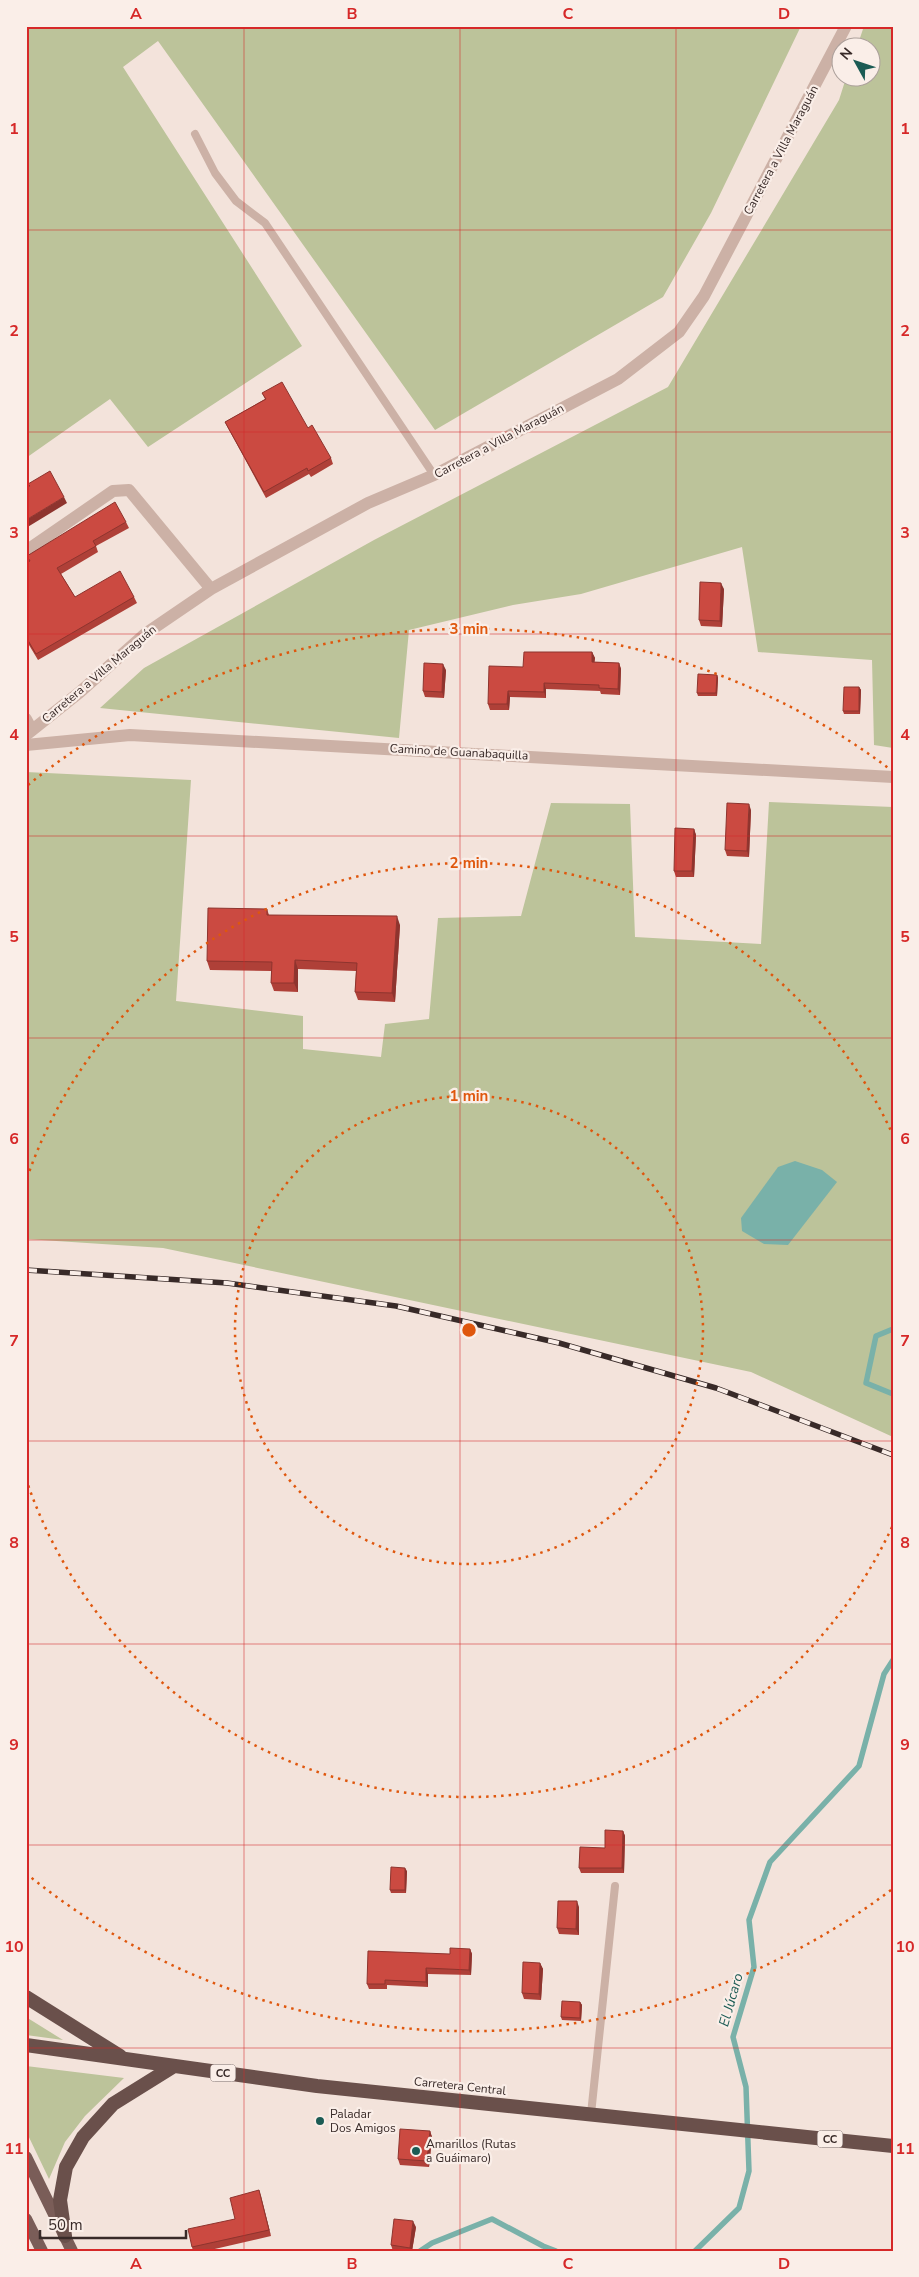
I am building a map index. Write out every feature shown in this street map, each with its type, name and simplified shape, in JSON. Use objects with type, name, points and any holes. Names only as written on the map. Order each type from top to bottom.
[{"type":"highway","points":[[26,1997],[125,2059]]},
{"type":"highway","name":"Carretera Central","points":[[26,2045],[317,2086],[893,2146]]},
{"type":"highway","points":[[65,2236],[60,2200],[66,2167],[83,2137],[113,2104],[174,2066]]},
{"type":"main road","points":[[26,2157],[72,2251]]},
{"type":"main road","points":[[26,2219],[42,2251]]},
{"type":"street","name":"Carretera a Villa Maraguán","points":[[28,728],[80,692],[145,634],[211,589],[368,503],[434,475],[618,379],[679,332],[704,296],[846,26]]},
{"type":"street","points":[[26,551],[114,492],[129,490],[211,589]]},
{"type":"street","name":"Camino de Guanabaquilla","points":[[26,745],[130,735],[893,776]]},
{"type":"lane","points":[[195,134],[215,173],[236,201],[265,223],[434,475]]},
{"type":"lane","points":[[591,2114],[615,1886]]},
{"type":"green space","points":[[26,26],[801,26],[711,213],[663,297],[435,430],[158,41],[123,67],[302,346],[148,447],[110,399],[26,458]]},
{"type":"green space","points":[[864,26],[893,26],[893,748],[874,745],[872,660],[758,652],[742,547],[581,594],[513,605],[409,630],[399,738],[100,708],[144,668],[374,540],[668,387],[839,100],[843,88],[882,88],[882,38],[860,38]]},
{"type":"green space","points":[[26,772],[191,780],[176,1001],[303,1016],[303,1049],[381,1057],[385,1024],[429,1019],[438,918],[521,916],[551,803],[630,804],[635,937],[761,944],[769,802],[893,807],[893,1437],[751,1372],[163,1248],[26,1239]]},
{"type":"green space","points":[[26,2017],[63,2040],[26,2035]]},
{"type":"green space","points":[[26,2066],[124,2078],[85,2116],[65,2142],[49,2179],[26,2131]]},
{"type":"water","points":[[795,1161],[822,1170],[837,1182],[788,1245],[764,1244],[742,1231],[741,1218],[778,1167]]},
{"type":"building","points":[[282,382],[308,428],[312,425],[331,458],[308,471],[307,468],[264,492],[225,422],[266,399],[262,393]]},
{"type":"building","points":[[50,471],[64,497],[26,520],[26,488],[30,486],[28,484]]},
{"type":"building","points":[[115,502],[126,522],[93,541],[96,546],[57,568],[75,597],[120,571],[134,597],[36,654],[26,637],[26,563],[30,561],[27,556]]},
{"type":"building","points":[[700,582],[721,583],[720,621],[699,620]]},
{"type":"building","points":[[524,652],[592,652],[592,662],[619,663],[618,689],[599,688],[599,685],[544,683],[544,692],[508,691],[507,704],[488,704],[489,666],[523,667]]},
{"type":"building","points":[[424,663],[443,664],[442,692],[423,691]]},
{"type":"building","points":[[698,674],[717,675],[716,693],[697,693]]},
{"type":"building","points":[[844,687],[859,687],[859,711],[843,711]]},
{"type":"building","points":[[727,803],[749,804],[747,851],[725,850]]},
{"type":"building","points":[[675,828],[694,829],[692,871],[674,871]]},
{"type":"building","points":[[208,908],[267,909],[267,915],[397,916],[392,993],[355,992],[357,963],[295,960],[294,983],[271,983],[272,962],[207,961]]},
{"type":"building","points":[[605,1830],[623,1831],[622,1868],[579,1868],[580,1847],[605,1848]]},
{"type":"building","points":[[391,1867],[405,1868],[405,1890],[390,1890]]},
{"type":"building","points":[[558,1901],[577,1901],[576,1929],[557,1928]]},
{"type":"building","points":[[450,1948],[470,1949],[469,1970],[426,1968],[426,1982],[385,1980],[385,1984],[367,1984],[368,1951],[450,1954]]},
{"type":"building","points":[[523,1962],[540,1963],[539,1994],[522,1993]]},
{"type":"building","points":[[562,2001],[580,2002],[580,2018],[561,2017]]},
{"type":"building","name":"Amarillos (Rutas a Guáimaro)","points":[[400,2129],[430,2131],[427,2161],[398,2159]]},
{"type":"building","points":[[259,2190],[269,2230],[192,2247],[188,2229],[235,2219],[230,2198]]},
{"type":"building","points":[[394,2219],[413,2221],[410,2248],[391,2245]]},
{"type":"waterway","name":"El Júcaro","points":[[893,1329],[876,1336],[866,1383],[893,1394]]},
{"type":"waterway","name":"El Júcaro","points":[[695,2251],[739,2208],[749,2171],[746,2087],[733,2037],[754,1967],[749,1920],[770,1862],[859,1766],[884,1674],[893,1660]]},
{"type":"waterway","name":"El Júcaro","points":[[420,2251],[432,2243],[492,2219],[556,2251]]},
{"type":"railway","points":[[26,1270],[227,1283],[396,1306],[559,1343],[716,1388],[893,1455]]},
{"type":"place","name":"Paladar Dos Amigos","points":[[320,2121]]},
{"type":"place","name":"Amarillos (Rutas a Guáimaro)","points":[[416,2151]]}]
